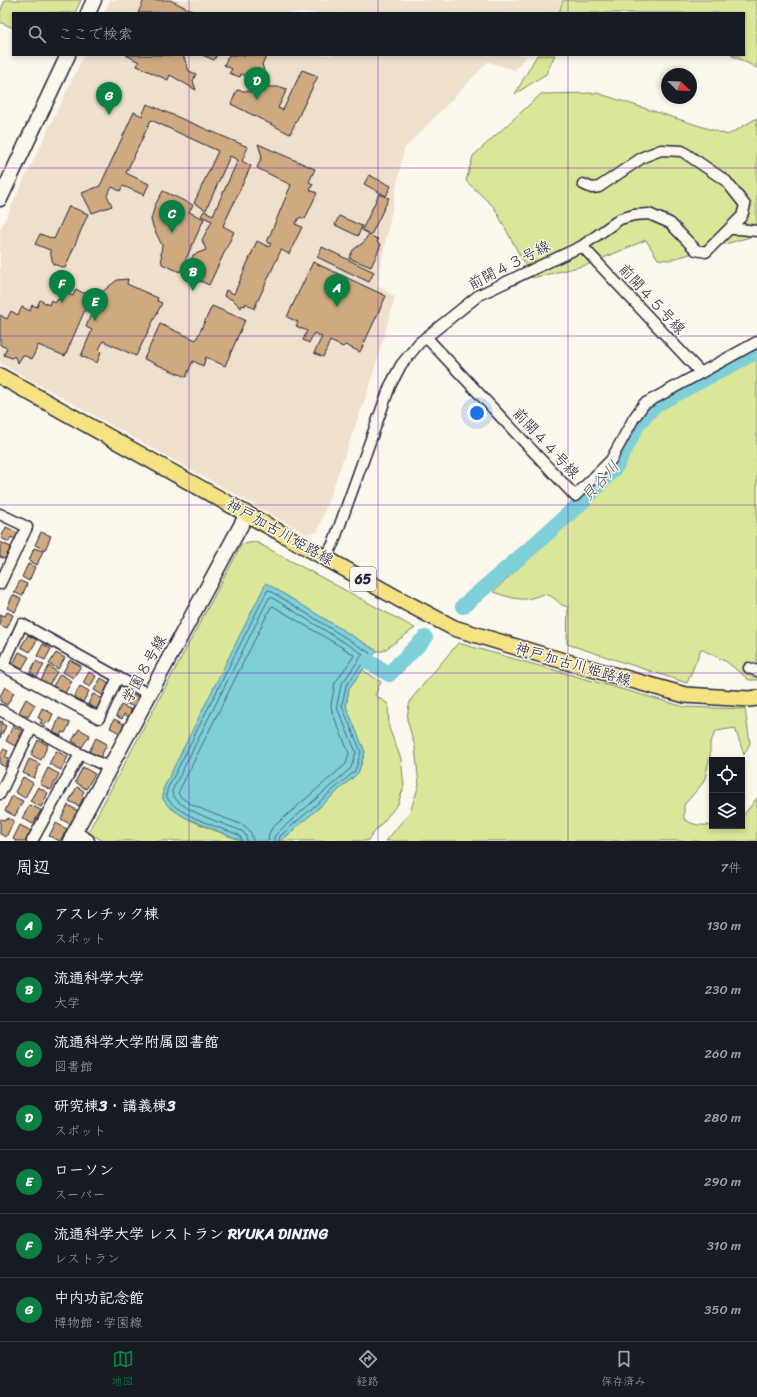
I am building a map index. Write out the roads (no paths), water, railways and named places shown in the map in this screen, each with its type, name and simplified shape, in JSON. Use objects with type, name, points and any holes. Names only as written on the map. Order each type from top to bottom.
[{"type":"main road","name":"神戸加古川姫路線","points":[[0,376],[397,598],[454,628],[546,656],[685,695],[749,699],[757,698]]},
{"type":"street","points":[[88,12],[94,0]]},
{"type":"street","points":[[0,199],[68,56]]},
{"type":"street","points":[[583,184],[592,188],[599,186],[643,157],[661,150],[682,150],[726,181],[745,205],[742,216],[729,229]]},
{"type":"street","name":"前開４３号線","points":[[326,558],[333,544],[390,386],[401,365],[419,343],[464,305],[479,295],[582,246],[620,219],[634,215],[649,214],[670,223],[696,250],[706,252],[729,229]]},
{"type":"street","points":[[729,229],[757,231]]},
{"type":"street","name":"前開４５号線","points":[[582,246],[701,373]]},
{"type":"street","name":"前開４４号線","points":[[426,337],[575,496],[611,460],[634,418],[644,404],[757,342]]},
{"type":"street","points":[[0,514],[27,527],[0,584]]},
{"type":"street","name":"学園８号線","points":[[72,837],[248,514]]},
{"type":"street","points":[[118,677],[99,718],[3,666],[22,624],[118,677],[150,695]]},
{"type":"street","points":[[0,710],[80,754],[110,768]]},
{"type":"street","points":[[0,794],[32,727]]},
{"type":"street","points":[[32,841],[80,754]]},
{"type":"street","points":[[72,837],[87,841]]},
{"type":"water","points":[[266,583],[377,651],[349,688],[346,706],[365,752],[358,773],[281,841],[242,841],[184,817],[168,806],[163,799],[163,789]]},
{"type":"waterway","name":"貝谷川","points":[[463,606],[584,500],[616,466],[638,423],[655,405],[757,351]]},
{"type":"waterway","name":"貝谷川","points":[[369,662],[389,674],[425,638]]},
{"type":"place","name":"研究棟3・講義棟3","points":[[257,100]]},
{"type":"place","name":"中内功記念館","points":[[109,115]]},
{"type":"place","name":"流通科学大学附属図書館","points":[[172,233]]},
{"type":"place","name":"流通科学大学","points":[[193,291]]},
{"type":"place","name":"流通科学大学 レストラン RYUKA DINING","points":[[62,303]]},
{"type":"place","name":"アスレチック棟","points":[[337,307]]},
{"type":"place","name":"ローソン","points":[[95,321]]}]
